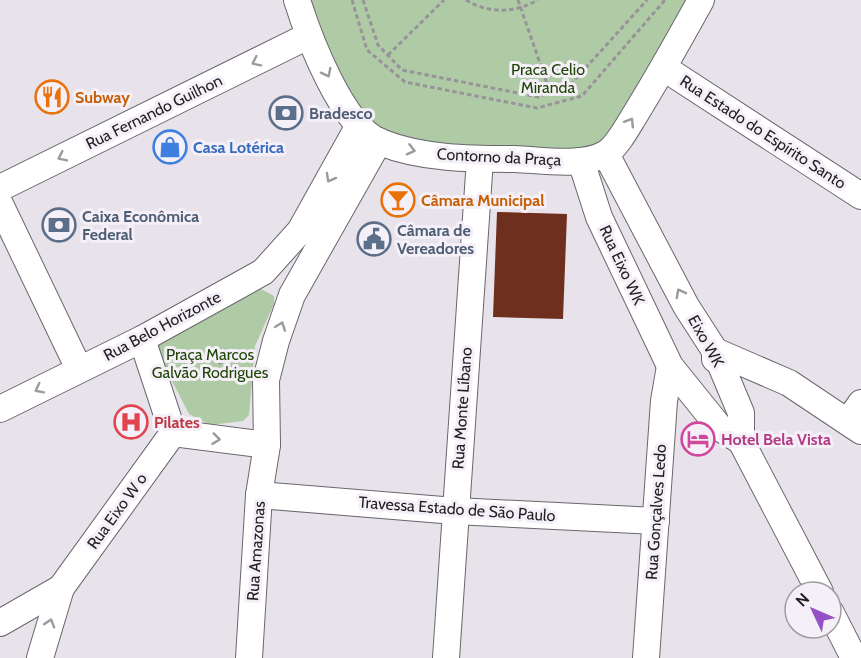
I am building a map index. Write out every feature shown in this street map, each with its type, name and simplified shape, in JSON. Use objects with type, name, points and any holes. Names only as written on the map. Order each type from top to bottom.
[{"type":"street","points":[[297,0],[308,36],[340,100],[369,134]]},
{"type":"street","points":[[606,154],[623,133],[664,68],[701,0]]},
{"type":"street","name":"Rua Fernando Guilhon","points":[[0,188],[308,36]]},
{"type":"street","name":"Rua Estado do Espírito Santo","points":[[664,68],[861,196]]},
{"type":"street","name":"Contorno da Praça","points":[[369,134],[418,153],[480,159],[580,161],[606,154]]},
{"type":"street","name":"Rua Belo Horizonte","points":[[0,409],[142,339],[263,272],[300,231],[369,134]]},
{"type":"street","name":"Rua Amazonas","points":[[249,658],[259,495],[267,445],[266,380],[276,341],[292,295],[369,134]]},
{"type":"street","name":"Eixo WK","points":[[606,154],[686,306],[715,351],[741,413],[741,441]]},
{"type":"street","name":"Rua Monte Líbano","points":[[446,658],[480,159]]},
{"type":"street","name":"Rua Eixo WK","points":[[580,161],[599,217],[670,366]]},
{"type":"street","points":[[0,204],[79,369]]},
{"type":"street","points":[[263,272],[279,280],[292,295]]},
{"type":"street","points":[[142,339],[174,433],[267,445]]},
{"type":"street","points":[[670,366],[693,382],[703,384],[711,380],[715,370],[715,351],[789,383],[857,418]]},
{"type":"street","points":[[670,366],[720,428],[741,441],[814,580]]},
{"type":"street","name":"Rua Gonçalves Ledo","points":[[646,658],[664,401],[670,366]]},
{"type":"street","name":"Rua Eixo W o","points":[[61,588],[174,433]]},
{"type":"street","name":"Travessa Estado de São Paulo","points":[[259,495],[455,511],[656,521]]},
{"type":"street","points":[[0,623],[61,588]]},
{"type":"street","points":[[40,658],[61,588]]},
{"type":"street","points":[[843,636],[854,658]]},
{"type":"path","points":[[352,0],[367,50],[405,82],[537,108],[582,96],[665,0]]},
{"type":"path","points":[[363,0],[378,45],[402,70],[538,97],[572,83],[647,0]]},
{"type":"path","points":[[388,55],[444,0]]},
{"type":"path","points":[[466,0],[476,6],[504,11],[521,8],[538,0]]},
{"type":"path","points":[[518,0],[550,92]]},
{"type":"path","points":[[170,350],[219,357]]},
{"type":"path","points":[[230,350],[237,355],[238,361],[234,366],[225,367],[220,363],[219,357],[222,352],[230,350]]},
{"type":"path","points":[[238,361],[244,362]]},
{"type":"green space","name":"Praca Celio Miranda","points":[[304,0],[698,0],[597,158],[420,142],[361,125]]},
{"type":"green space","name":"Praça Marcos Galvão Rodrigues","points":[[261,289],[274,296],[274,304],[255,346],[249,415],[243,421],[210,425],[189,414],[156,350],[160,343]]},
{"type":"building","points":[[497,212],[567,214],[563,319],[493,317]]},
{"type":"place","name":"Subway","points":[[52,97]]},
{"type":"place","name":"Bradesco","points":[[286,113]]},
{"type":"place","name":"Casa Lotérica","points":[[170,147]]},
{"type":"place","name":"Câmara Municipal","points":[[398,200]]},
{"type":"place","name":"Caixa Econômica Federal","points":[[59,225]]},
{"type":"place","name":"Câmara de Vereadores","points":[[374,239]]},
{"type":"place","name":"Pilates","points":[[131,422]]},
{"type":"place","name":"Hotel Bela Vista","points":[[698,439]]}]
